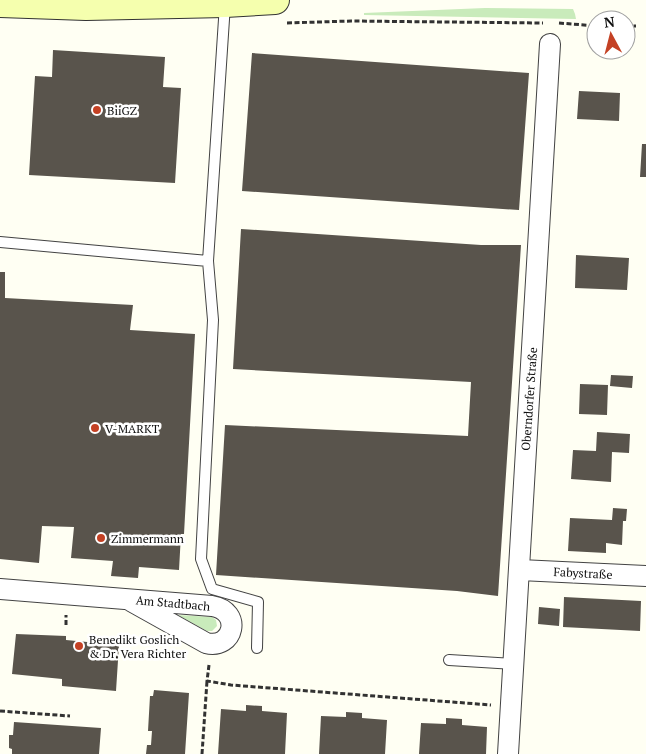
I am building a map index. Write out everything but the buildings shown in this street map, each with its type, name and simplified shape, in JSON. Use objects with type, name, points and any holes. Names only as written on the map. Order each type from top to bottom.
[{"type":"street","points":[[0,3],[225,1],[279,12]]},
{"type":"street","name":"Oberndorfer Straße","points":[[508,754],[532,375],[550,44]]},
{"type":"street","name":"Fabystraße","points":[[520,570],[646,576]]},
{"type":"street","name":"Am Stadtbach","points":[[0,590],[129,600],[212,598],[231,619],[231,630],[224,640],[219,643],[206,643],[129,600]]},
{"type":"lane","points":[[225,1],[208,261],[214,320],[201,559],[212,598],[258,602],[256,648]]},
{"type":"lane","points":[[0,242],[208,261]]},
{"type":"lane","points":[[449,660],[514,664]]},
{"type":"path","points":[[279,12],[361,21],[550,23],[586,25]]},
{"type":"path","points":[[202,754],[207,681],[212,644]]},
{"type":"path","points":[[207,681],[231,685],[511,706]]},
{"type":"path","points":[[0,711],[70,716]]},
{"type":"green space","points":[[485,8],[573,9],[576,19],[364,15],[364,13]]},
{"type":"green space","points":[[178,615],[212,617],[216,620],[217,626],[212,631],[207,631]]},
{"type":"place","name":"BiiGZ","points":[[97,110]]},
{"type":"place","name":"V-MARKT","points":[[95,428]]},
{"type":"place","name":"Zimmermann","points":[[101,538]]},
{"type":"place","name":"Benedikt Goslich & Dr. Vera Richter","points":[[79,646]]}]
